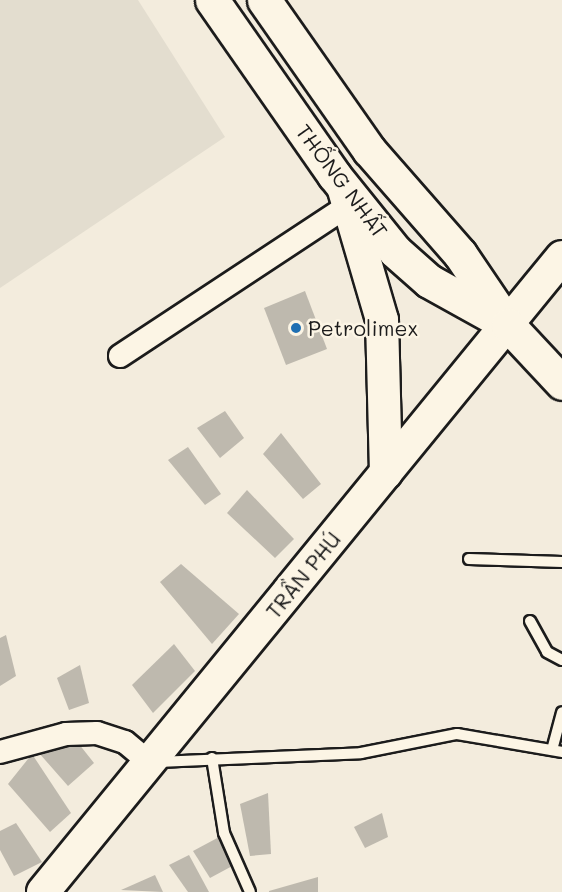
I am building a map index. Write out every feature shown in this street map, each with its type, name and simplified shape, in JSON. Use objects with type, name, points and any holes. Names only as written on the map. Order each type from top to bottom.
[{"type":"main road","name":"THỐNG NHẤT","points":[[212,0],[342,190],[413,269],[515,332]]},
{"type":"main road","name":"THỐNG NHẤT","points":[[264,0],[369,150],[460,254],[515,332],[562,383]]},
{"type":"main road","points":[[369,150],[342,190],[382,321],[386,473]]},
{"type":"main road","name":"TRẦN PHÚ","points":[[43,892],[164,761],[515,332],[562,257]]},
{"type":"main road","name":"TRẦN PHÚ","points":[[71,892],[164,761],[386,473],[515,332],[562,291]]},
{"type":"street","points":[[120,356],[342,190]]},
{"type":"street","points":[[0,752],[66,734],[97,733],[124,742],[164,761]]},
{"type":"lane","points":[[469,559],[562,562]]},
{"type":"lane","points":[[530,621],[547,651],[562,660]]},
{"type":"lane","points":[[164,761],[361,753],[457,734],[557,751],[562,712]]},
{"type":"lane","points":[[212,758],[224,833],[250,892]]},
{"type":"shaded area","points":[[0,0],[138,0],[225,137],[0,288]]},
{"type":"building","name":"Petrolimex","points":[[305,291],[327,349],[286,365],[264,308]]},
{"type":"building","points":[[225,411],[244,438],[220,458],[197,428]]},
{"type":"building","points":[[281,433],[321,484],[303,499],[263,454]]},
{"type":"building","points":[[188,447],[221,494],[205,505],[168,460]]},
{"type":"building","points":[[247,490],[294,539],[275,558],[227,513]]},
{"type":"building","points":[[181,564],[239,614],[212,644],[160,582]]},
{"type":"building","points":[[6,635],[16,676],[0,686],[0,638]]},
{"type":"building","points":[[174,644],[195,671],[153,713],[132,685]]},
{"type":"building","points":[[80,665],[89,703],[69,710],[57,678]]},
{"type":"building","points":[[71,734],[94,763],[68,786],[39,753]]},
{"type":"building","points":[[32,754],[71,813],[50,832],[8,784]]},
{"type":"building","points":[[268,793],[271,854],[250,856],[240,804]]},
{"type":"building","points":[[382,813],[388,837],[365,848],[354,827]]},
{"type":"building","points":[[16,823],[42,862],[14,876],[0,850],[0,831]]},
{"type":"building","points":[[221,836],[236,864],[210,878],[193,851]]},
{"type":"building","points":[[189,855],[209,892],[188,892],[169,865]]},
{"type":"building","points":[[155,875],[163,892],[121,890]]},
{"type":"building","points":[[318,877],[318,892],[269,892],[269,891]]},
{"type":"place","name":"Petrolimex","points":[[296,328]]}]
